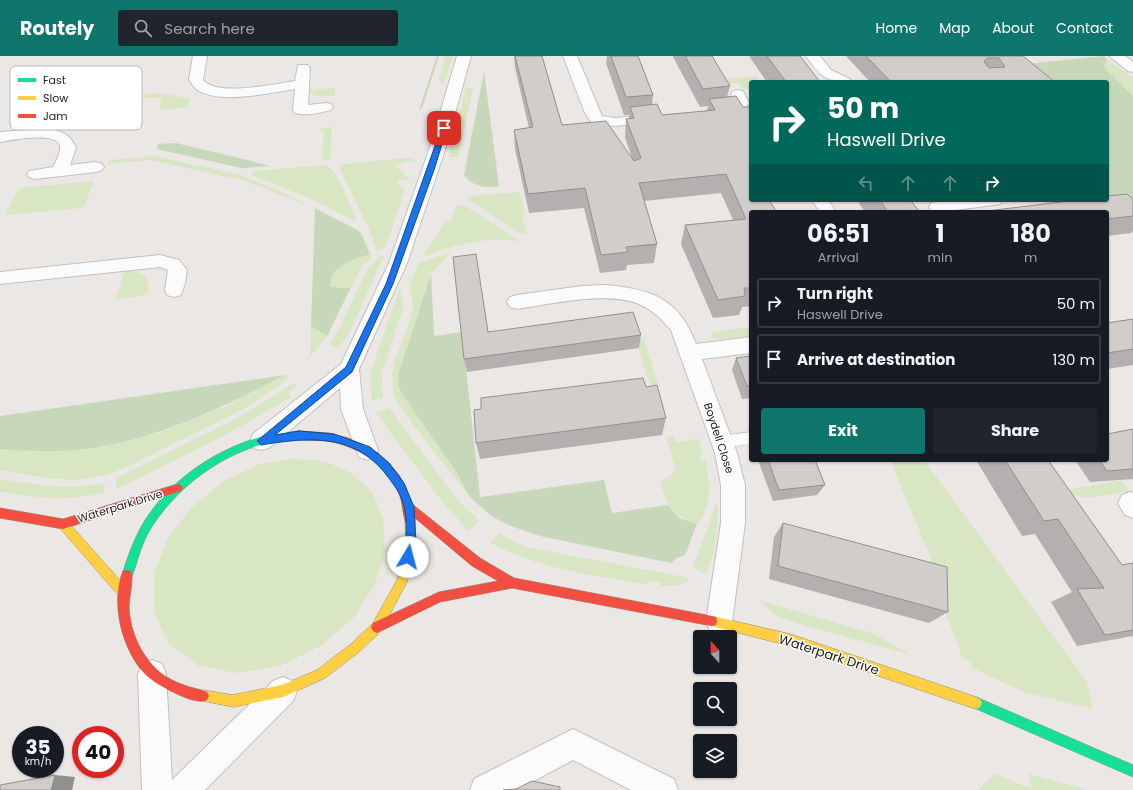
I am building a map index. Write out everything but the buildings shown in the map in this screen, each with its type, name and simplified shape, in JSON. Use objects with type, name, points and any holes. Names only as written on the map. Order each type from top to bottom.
[{"type":"street","points":[[200,56],[197,66],[196,80],[200,86],[206,90],[228,92],[302,84]]},
{"type":"street","points":[[261,441],[349,369],[389,284],[400,256],[436,154],[464,56]]},
{"type":"street","points":[[570,56],[592,114],[597,120],[615,122],[669,117]]},
{"type":"street","points":[[813,56],[826,73],[841,80]]},
{"type":"street","points":[[1116,56],[1133,68]]},
{"type":"street","points":[[303,68],[300,110],[326,107]]},
{"type":"street","points":[[700,114],[737,109],[742,103],[738,94]]},
{"type":"street","points":[[0,137],[46,133],[56,135],[64,139],[68,148],[60,171]]},
{"type":"street","points":[[35,174],[96,167]]},
{"type":"street","points":[[936,206],[975,202]]},
{"type":"street","points":[[0,278],[160,261],[169,262],[178,268],[179,272],[174,290]]},
{"type":"street","name":"Boydell Close","points":[[517,302],[596,291],[633,295],[660,307],[673,316],[680,327],[730,469],[734,503],[733,523],[719,622]]},
{"type":"street","points":[[689,353],[749,345]]},
{"type":"street","points":[[349,369],[352,409],[367,450]]},
{"type":"street","points":[[299,435],[334,438],[367,450],[385,466],[400,486],[409,507],[411,545],[402,582],[377,627],[355,648],[321,674],[282,691],[233,700],[188,694],[152,674],[134,650],[131,643],[124,622],[123,592],[132,554],[151,519],[178,488],[204,467],[233,451],[261,441],[299,435]]},
{"type":"street","name":"Waterpark Drive","points":[[0,514],[63,524],[178,488]]},
{"type":"street","name":"Waterpark Drive","points":[[409,507],[471,558],[512,583],[719,622],[790,640],[976,703],[1133,771]]},
{"type":"street","name":"Waterpark Drive","points":[[63,524],[123,592]]},
{"type":"street","name":"Waterpark Drive","points":[[377,627],[439,597],[512,583]]},
{"type":"street","points":[[152,674],[158,790]]},
{"type":"street","points":[[183,790],[282,691]]},
{"type":"street","points":[[485,790],[573,744],[663,790]]},
{"type":"lane","points":[[721,442],[749,438]]},
{"type":"green space","points":[[437,56],[439,56],[422,108],[419,110]]},
{"type":"green space","points":[[445,56],[453,56],[444,84],[438,81]]},
{"type":"green space","points":[[1104,56],[1107,59],[1104,66],[1106,70],[1133,96],[1133,224],[1109,202],[1109,80],[1044,80],[1025,64]]},
{"type":"green space","points":[[1107,59],[1133,78],[1133,96],[1106,70],[1104,66]]},
{"type":"green space","points":[[484,72],[499,186],[494,187],[480,186],[471,182],[464,175]]},
{"type":"green space","points":[[756,76],[759,80],[749,80],[749,89],[743,89],[739,83],[724,84],[721,79]]},
{"type":"green space","points":[[466,87],[473,89],[458,157],[449,157]]},
{"type":"green space","points":[[335,88],[335,96],[315,96],[309,91],[309,90]]},
{"type":"green space","points":[[161,93],[191,99],[187,107],[160,110],[162,98],[142,98],[142,94]]},
{"type":"green space","points":[[332,127],[330,160],[322,161],[324,131],[320,131],[320,128]]},
{"type":"green space","points":[[176,143],[271,166],[241,168],[157,149],[158,144]]},
{"type":"green space","points":[[154,156],[240,175],[275,189],[315,208],[243,180],[150,160],[108,164],[109,160]]},
{"type":"green space","points":[[406,158],[414,159],[413,162],[406,161],[395,165],[403,171],[405,177],[409,177],[409,180],[398,180],[397,183],[405,189],[385,248],[377,251],[369,229],[339,167],[344,164]]},
{"type":"green space","points":[[326,165],[336,175],[340,182],[356,220],[354,221],[316,201],[252,175],[253,171]]},
{"type":"green space","points":[[94,181],[83,208],[5,215],[20,188]]},
{"type":"green space","points":[[520,192],[525,214],[522,215],[527,234],[518,233],[468,199],[470,196]]},
{"type":"green space","points":[[456,205],[465,206],[518,240],[480,241],[423,256],[446,221],[451,220]]},
{"type":"green space","points":[[315,208],[361,233],[370,254],[344,264],[334,273],[330,286],[340,288],[351,287],[327,336],[311,326]]},
{"type":"green space","points":[[451,252],[431,274],[399,372],[398,384],[402,394],[457,473],[470,497],[398,404],[394,394],[392,374],[394,363],[412,315],[413,307],[409,285],[418,264]]},
{"type":"green space","points":[[370,254],[372,258],[362,266],[351,287],[340,288],[329,286],[334,273],[338,268],[350,261]]},
{"type":"green space","points":[[381,256],[384,256],[350,331],[339,348],[329,345],[338,331],[368,268]]},
{"type":"green space","points":[[125,271],[139,273],[146,278],[148,282],[148,292],[142,296],[115,299]]},
{"type":"green space","points":[[431,274],[434,336],[462,332],[480,497],[604,480],[612,513],[668,505],[679,518],[697,524],[685,555],[676,558],[671,563],[540,536],[511,526],[491,516],[470,497],[457,473],[402,394],[398,384],[399,372]]},
{"type":"green space","points":[[400,288],[403,308],[382,373],[383,398],[372,401],[370,374]]},
{"type":"green space","points":[[311,326],[327,336],[307,360],[310,353]]},
{"type":"green space","points":[[749,327],[749,336],[720,339],[711,338],[713,332]]},
{"type":"green space","points":[[644,339],[658,384],[650,385],[636,341]]},
{"type":"green space","points":[[285,375],[291,375],[267,395],[252,404],[134,464],[112,473],[90,478],[68,480],[45,478],[0,470],[0,449],[110,445],[164,431],[225,407]]},
{"type":"green space","points":[[285,375],[232,402],[204,414],[149,435],[120,443],[61,451],[0,449],[0,416]]},
{"type":"green space","points":[[295,384],[297,386],[288,392],[291,397],[270,410],[184,456],[118,488],[116,487],[116,479],[120,476],[239,417]]},
{"type":"green space","points":[[389,408],[455,497],[479,520],[469,531],[444,504],[376,413]]},
{"type":"green space","points":[[674,436],[676,442],[699,439],[703,455],[699,457],[701,461],[705,460],[709,485],[708,502],[702,517],[697,524],[676,514],[669,504],[660,482],[670,476],[676,469],[666,437]]},
{"type":"green space","points":[[293,459],[325,461],[351,473],[372,492],[383,518],[385,550],[375,584],[354,617],[322,645],[280,666],[237,673],[197,665],[168,643],[154,611],[154,574],[168,538],[193,506],[224,481],[260,464]]},
{"type":"green space","points":[[891,462],[925,462],[1086,681],[1093,709],[1024,692],[972,668],[971,662],[962,657],[935,583],[930,556]]},
{"type":"green space","points":[[0,479],[63,487],[101,483],[105,486],[104,492],[76,497],[52,498],[0,492]]},
{"type":"green space","points":[[1121,481],[1129,491],[1090,498],[1067,494],[1064,490]]},
{"type":"green space","points":[[718,499],[715,546],[706,574],[693,567]]},
{"type":"green space","points":[[499,533],[516,543],[531,548],[690,578],[684,583],[672,586],[661,586],[661,583],[648,580],[648,584],[567,570],[528,559],[490,543]]},
{"type":"green space","points":[[759,600],[874,634],[911,655],[790,621],[775,615]]},
{"type":"green space","points":[[996,774],[1024,786],[1031,787],[1029,774],[1087,790],[977,790]]},
{"type":"traffic: fast","points":[[127,575],[134,552],[145,530],[159,509],[175,491],[194,475],[214,461],[260,441],[299,435]]},
{"type":"traffic: fast","points":[[976,703],[1133,771]]},
{"type":"traffic: slow","points":[[203,696],[233,701],[283,691],[321,674],[355,648],[377,627],[402,582],[411,545],[410,520]]},
{"type":"traffic: slow","points":[[63,524],[123,592]]},
{"type":"traffic: slow","points":[[712,621],[790,640],[976,703]]},
{"type":"traffic: jam","points":[[299,435],[329,437],[348,442],[362,448],[374,456],[386,466],[403,491],[408,505],[410,520]]},
{"type":"traffic: jam","points":[[0,513],[63,524],[178,488]]},
{"type":"traffic: jam","points":[[409,507],[476,562],[512,583],[712,621]]},
{"type":"traffic: jam","points":[[127,575],[124,597],[124,618],[129,637],[137,654],[148,669],[163,682],[182,691],[203,696]]},
{"type":"traffic: jam","points":[[377,627],[439,597],[512,583]]},
{"type":"route","points":[[408,557],[411,545],[409,507],[400,486],[385,466],[367,450],[334,438],[299,435],[261,441],[315,399],[349,369],[389,284],[431,170],[444,128]]}]
